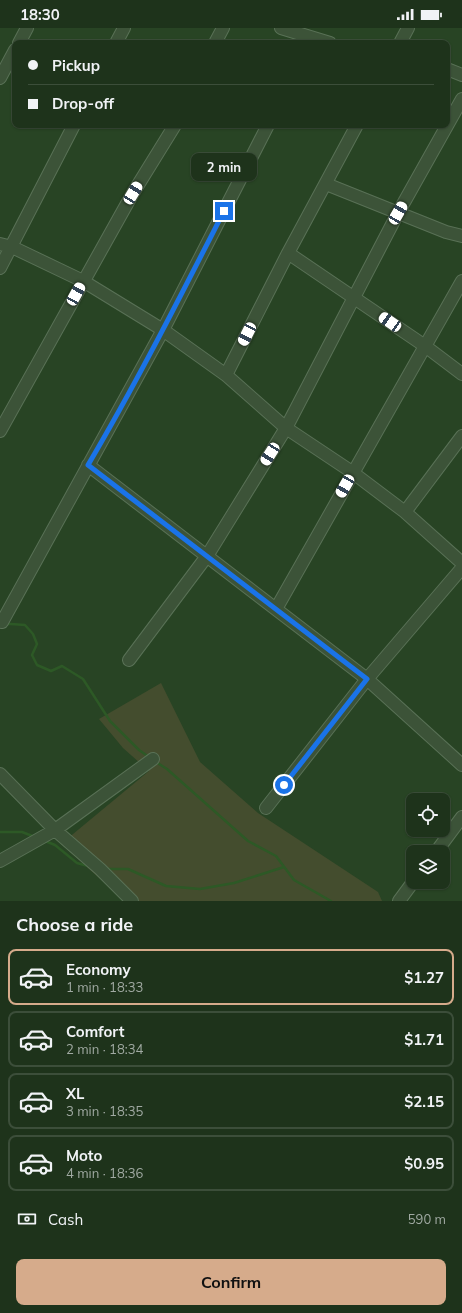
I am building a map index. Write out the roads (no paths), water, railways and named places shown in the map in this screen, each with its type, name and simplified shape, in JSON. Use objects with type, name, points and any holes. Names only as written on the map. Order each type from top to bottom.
[{"type":"street","points":[[21,40],[27,28]]},
{"type":"street","points":[[118,40],[124,28]]},
{"type":"street","points":[[217,40],[223,28]]},
{"type":"street","points":[[281,28],[323,40]]},
{"type":"street","points":[[402,40],[408,28]]},
{"type":"street","points":[[0,78],[12,56]]},
{"type":"street","points":[[450,70],[462,75]]},
{"type":"street","points":[[450,120],[462,99]]},
{"type":"street","points":[[0,268],[6,245],[72,128]]},
{"type":"street","points":[[0,431],[133,193],[173,128]]},
{"type":"street","points":[[2,622],[163,330],[266,128]]},
{"type":"street","points":[[226,375],[288,252],[355,128]]},
{"type":"street","points":[[129,660],[207,556],[286,428],[398,213],[446,128]]},
{"type":"street","points":[[326,184],[446,232],[462,236]]},
{"type":"street","points":[[6,245],[83,281],[163,330],[226,375],[286,428],[352,472],[404,512],[462,563]]},
{"type":"street","points":[[288,252],[425,346],[462,374]]},
{"type":"street","points":[[276,609],[352,472],[462,281]]},
{"type":"street","points":[[404,512],[462,436]]},
{"type":"street","points":[[88,465],[367,679],[462,765]]},
{"type":"street","points":[[266,808],[367,679],[462,568]]},
{"type":"street","points":[[0,861],[54,830],[153,760]]},
{"type":"street","points":[[0,774],[54,830],[100,869],[132,901]]},
{"type":"street","points":[[441,845],[462,817]]},
{"type":"street","points":[[399,901],[408,889]]},
{"type":"waterway","points":[[4,624],[25,625],[33,634],[37,644],[32,655],[37,665],[51,671],[62,666],[83,679],[110,721],[139,750],[149,757]]},
{"type":"waterway","points":[[156,762],[167,769],[248,841],[276,856],[294,880],[331,901]]},
{"type":"waterway","points":[[0,832],[22,832],[35,837]]},
{"type":"waterway","points":[[45,841],[55,845],[77,863],[88,866]]},
{"type":"waterway","points":[[107,869],[128,869],[166,886],[200,889],[234,883],[284,867]]}]
